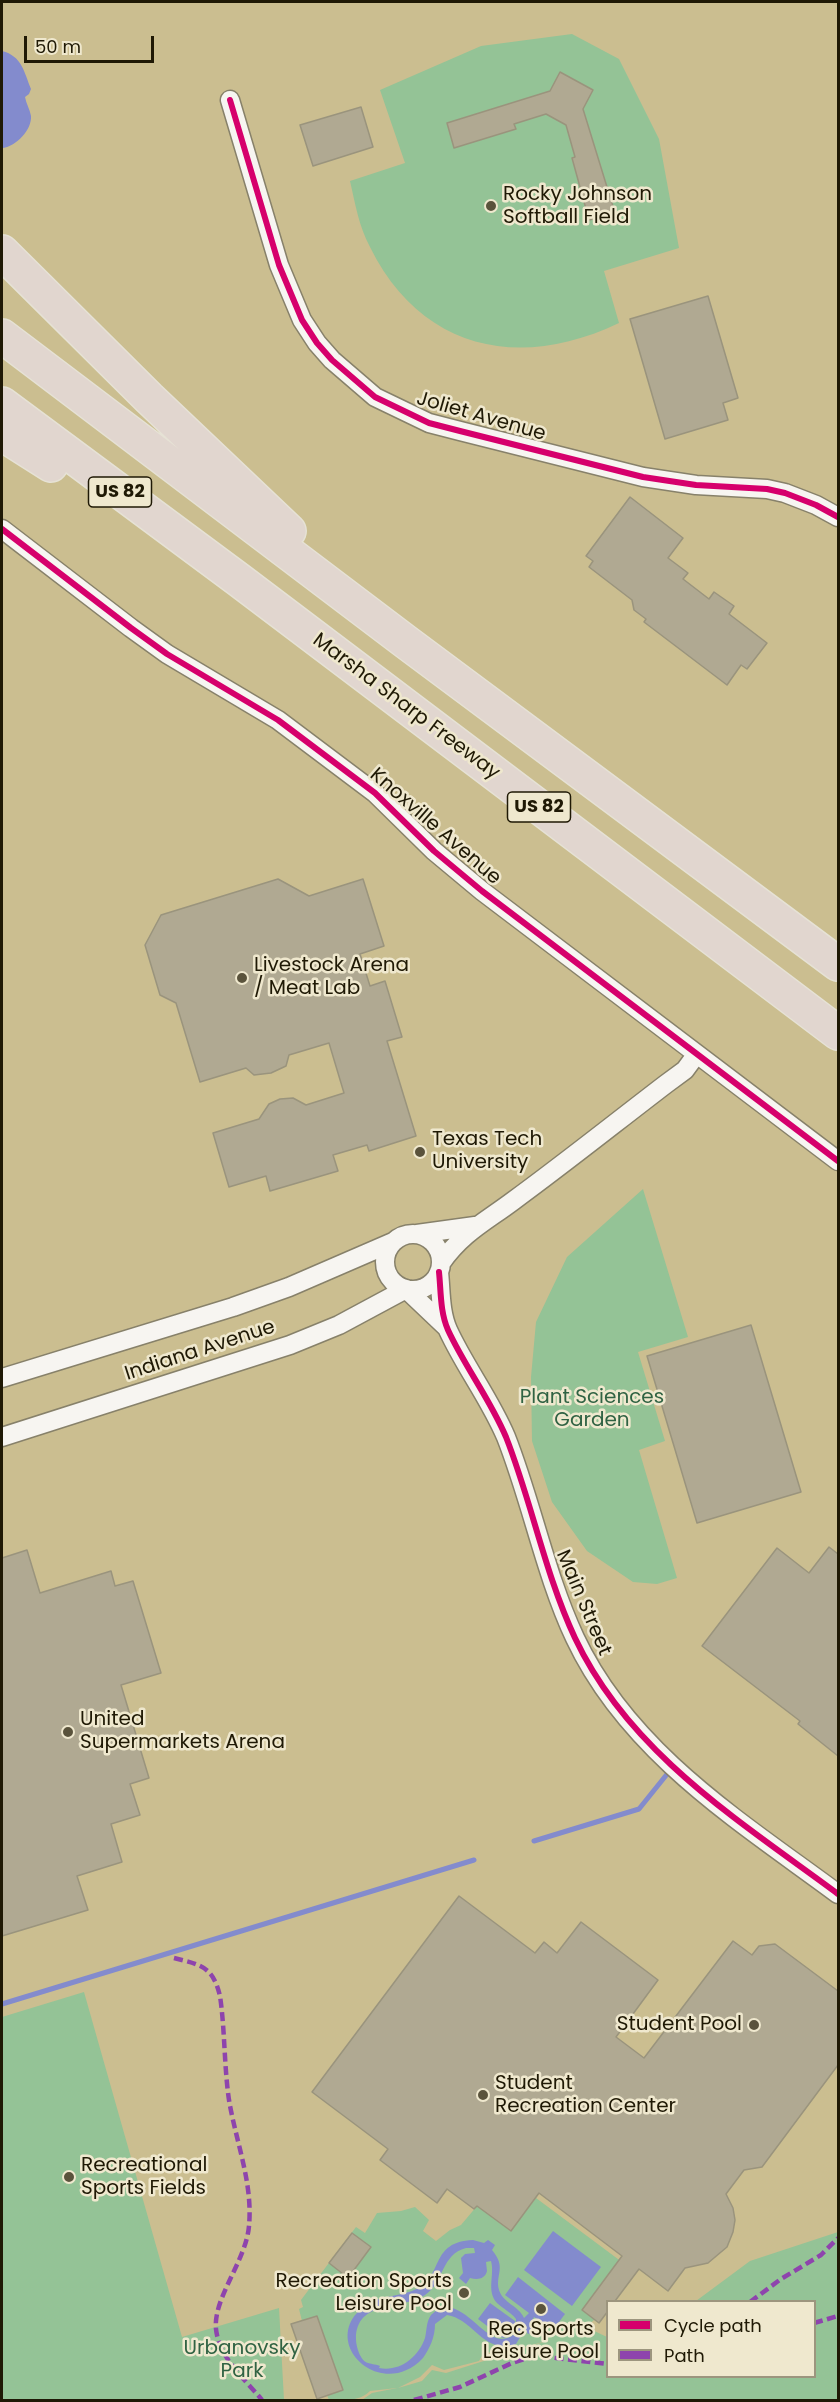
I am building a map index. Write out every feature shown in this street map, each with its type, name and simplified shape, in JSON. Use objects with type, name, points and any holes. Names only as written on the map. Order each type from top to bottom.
[{"type":"highway","points":[[2,252],[149,398],[406,642]]},
{"type":"highway","name":"US 82","points":[[2,336],[406,642],[838,964]]},
{"type":"highway","name":"Marsha Sharp Freeway","points":[[2,404],[239,580],[838,1033]]},
{"type":"highway","points":[[2,434],[239,580]]},
{"type":"street","name":"Joliet Avenue","points":[[230,100],[279,265],[302,320],[332,360],[375,397],[429,423],[643,477],[691,484],[776,491],[838,517]]},
{"type":"street","name":"Knoxville Avenue","points":[[2,529],[167,654],[278,720],[375,793],[434,851],[482,891],[838,1161]]},
{"type":"street","points":[[475,1226],[400,1236],[387,1249],[385,1267],[394,1283],[406,1289],[420,1290],[428,1286],[449,1252],[475,1226],[512,1202],[685,1070],[696,1055]]},
{"type":"street","points":[[416,1234],[424,1236],[436,1246],[440,1267]]},
{"type":"street","name":"Indiana Avenue","points":[[2,1378],[232,1307],[289,1287],[393,1242]]},
{"type":"street","name":"Main Street","points":[[440,1267],[442,1310],[447,1329]]},
{"type":"street","name":"Main Street","points":[[406,1289],[447,1329],[491,1403],[519,1474],[562,1606],[576,1640],[609,1694],[640,1734],[692,1784],[838,1894]]},
{"type":"street","name":"Indiana Avenue","points":[[2,1437],[290,1345],[339,1325],[406,1289]]},
{"type":"shaded area","name":"Texas Tech University","points":[[2,2],[838,2],[838,2400],[2,2400]]},
{"type":"green space","points":[[572,34],[619,59],[659,139],[679,248],[604,271],[619,323],[582,338],[545,346],[510,347],[476,342],[445,329],[416,309],[391,282],[366,239],[350,181],[405,163],[380,90],[481,46]]},
{"type":"green space","name":"Plant Sciences Garden","points":[[643,1189],[688,1337],[638,1352],[665,1441],[639,1450],[677,1578],[657,1584],[633,1582],[587,1551],[552,1502],[532,1441],[531,1377],[536,1322],[567,1257]]},
{"type":"green space","name":"Recreational Sports Fields","points":[[84,1992],[182,2337],[279,2308],[284,2400],[2,2400],[2,2017]]},
{"type":"green space","name":"Recreation Sports Leisure Pool","points":[[536,2198],[634,2271],[623,2284],[626,2286],[616,2300],[606,2300],[606,2307],[599,2323],[594,2320],[582,2330],[590,2329],[606,2337],[606,2378],[816,2378],[816,2300],[697,2300],[750,2261],[838,2232],[838,2400],[362,2400],[372,2393],[397,2388],[370,2391],[366,2395],[351,2400],[329,2400],[327,2395],[343,2390],[333,2362],[321,2366],[326,2343],[317,2316],[302,2321],[299,2309],[303,2307],[301,2300],[356,2227],[365,2233],[377,2213],[415,2207],[429,2220],[423,2231],[436,2241],[461,2225],[477,2206],[511,2231]],"holes":[[[553,2339],[446,2373],[432,2370],[422,2381],[398,2388],[420,2377],[432,2365],[444,2370],[479,2361],[485,2351],[496,2355]]]},
{"type":"water","points":[[2,51],[9,53],[18,61],[31,89],[25,97],[31,116],[29,127],[18,141],[3,148],[2,148]]},
{"type":"water","points":[[553,2231],[601,2267],[572,2306],[524,2270]]},
{"type":"water","name":"Rec Sports Leisure Pool","points":[[473,2240],[484,2243],[488,2240],[495,2245],[492,2250],[500,2266],[498,2284],[501,2294],[519,2310],[524,2318],[529,2313],[505,2295],[518,2277],[565,2314],[553,2330],[534,2317],[532,2321],[536,2332],[528,2334],[525,2329],[516,2344],[495,2345],[465,2323],[447,2315],[435,2324],[432,2342],[423,2358],[407,2370],[390,2374],[374,2371],[361,2363],[352,2351],[348,2337],[351,2322],[362,2308],[375,2300],[418,2288],[432,2275],[444,2252],[459,2242]],"holes":[[[466,2248],[474,2248],[475,2253],[465,2254],[461,2258],[463,2273],[459,2278],[466,2284],[470,2278],[483,2277],[487,2271],[486,2262],[491,2261],[492,2293],[497,2303],[516,2319],[515,2333],[505,2339],[495,2337],[465,2314],[454,2309],[443,2308],[431,2315],[422,2345],[407,2362],[386,2369],[365,2362],[356,2339],[358,2326],[364,2317],[372,2311],[416,2300],[425,2295],[436,2283],[452,2256]]]},
{"type":"water","points":[[490,2303],[515,2321],[515,2328],[511,2335],[503,2338],[478,2319]]},
{"type":"building","points":[[560,72],[593,90],[583,109],[615,213],[589,220],[572,158],[575,157],[566,125],[546,114],[514,124],[516,129],[454,148],[447,123],[550,91]]},
{"type":"building","points":[[361,107],[373,147],[313,166],[300,125]]},
{"type":"building","points":[[708,296],[738,398],[723,403],[728,420],[665,439],[630,319]]},
{"type":"building","points":[[630,497],[683,538],[668,558],[688,573],[683,579],[709,599],[714,592],[734,606],[729,614],[767,643],[747,669],[741,665],[727,685],[644,622],[646,619],[634,610],[632,600],[589,567],[593,561],[586,556]]},
{"type":"building","points":[[278,879],[309,896],[363,879],[384,946],[360,954],[370,986],[385,981],[402,1037],[387,1041],[416,1136],[369,1151],[367,1145],[333,1155],[338,1171],[270,1191],[266,1176],[229,1187],[213,1133],[259,1119],[269,1104],[280,1099],[293,1098],[306,1105],[344,1093],[329,1043],[289,1055],[286,1066],[271,1073],[254,1075],[246,1068],[200,1082],[176,1003],[160,995],[145,945],[161,915]]},
{"type":"building","points":[[751,1325],[801,1492],[697,1523],[647,1356]]},
{"type":"building","points":[[829,1547],[838,1554],[838,1756],[798,1724],[800,1721],[702,1646],[777,1548],[809,1573]]},
{"type":"building","name":"United Supermarkets Arena","points":[[27,1550],[40,1593],[111,1571],[115,1586],[133,1581],[161,1673],[121,1685],[149,1778],[130,1784],[140,1815],[111,1824],[122,1862],[77,1876],[88,1910],[2,1936],[2,1558]]},
{"type":"building","name":"Student Recreation Center","points":[[459,1896],[535,1953],[544,1942],[557,1953],[581,1922],[658,1980],[616,2037],[644,2058],[733,1941],[752,1955],[759,1946],[775,1944],[838,1991],[838,2065],[762,2167],[744,2170],[726,2194],[733,2208],[735,2220],[727,2247],[708,2263],[685,2268],[668,2291],[639,2269],[616,2300],[606,2300],[606,2314],[599,2323],[582,2310],[622,2256],[539,2193],[511,2231],[477,2206],[474,2209],[447,2189],[437,2203],[380,2160],[388,2149],[312,2092]]},
{"type":"building","points":[[352,2233],[371,2247],[348,2278],[329,2263]]},
{"type":"building","points":[[317,2316],[343,2390],[317,2399],[291,2324]]},
{"type":"waterway","points":[[534,1841],[639,1809],[672,1768]]},
{"type":"waterway","points":[[2,2004],[474,1860]]},
{"type":"marked path","points":[[174,1958],[199,1965],[210,1973],[220,1996],[229,2100],[246,2178],[250,2210],[247,2239],[219,2305],[216,2329],[218,2340],[227,2359],[262,2400]]},
{"type":"marked path","points":[[753,2300],[781,2279],[821,2255],[838,2238]]},
{"type":"marked path","points":[[816,2322],[838,2316]]},
{"type":"marked path","points":[[414,2400],[460,2387],[528,2358],[547,2357],[606,2364]]},
{"type":"cycle path","points":[[230,100],[279,265],[302,320],[332,360],[375,397],[429,423],[643,477],[696,485],[767,489],[785,493],[816,505],[838,517]]},
{"type":"cycle path","points":[[2,529],[167,654],[278,720],[375,793],[434,851],[482,891],[838,1161]]},
{"type":"cycle path","points":[[439,1272],[445,1323],[506,1437],[564,1614],[598,1679],[625,1716],[656,1751],[690,1782],[726,1812],[838,1894]]},
{"type":"place","name":"Rocky Johnson Softball Field","points":[[491,206]]},
{"type":"place","name":"Livestock Arena / Meat Lab","points":[[242,978]]},
{"type":"place","name":"Texas Tech University","points":[[420,1152]]},
{"type":"place","name":"United Supermarkets Arena","points":[[68,1732]]},
{"type":"place","name":"Student Pool","points":[[754,2025]]},
{"type":"place","name":"Student Recreation Center","points":[[483,2095]]},
{"type":"place","name":"Recreational Sports Fields","points":[[69,2177]]},
{"type":"place","name":"Recreation Sports Leisure Pool","points":[[464,2293]]},
{"type":"place","name":"Rec Sports Leisure Pool","points":[[541,2309]]},
{"type":"park label","name":"Urbanovsky Park","points":[[242,2360]]}]
